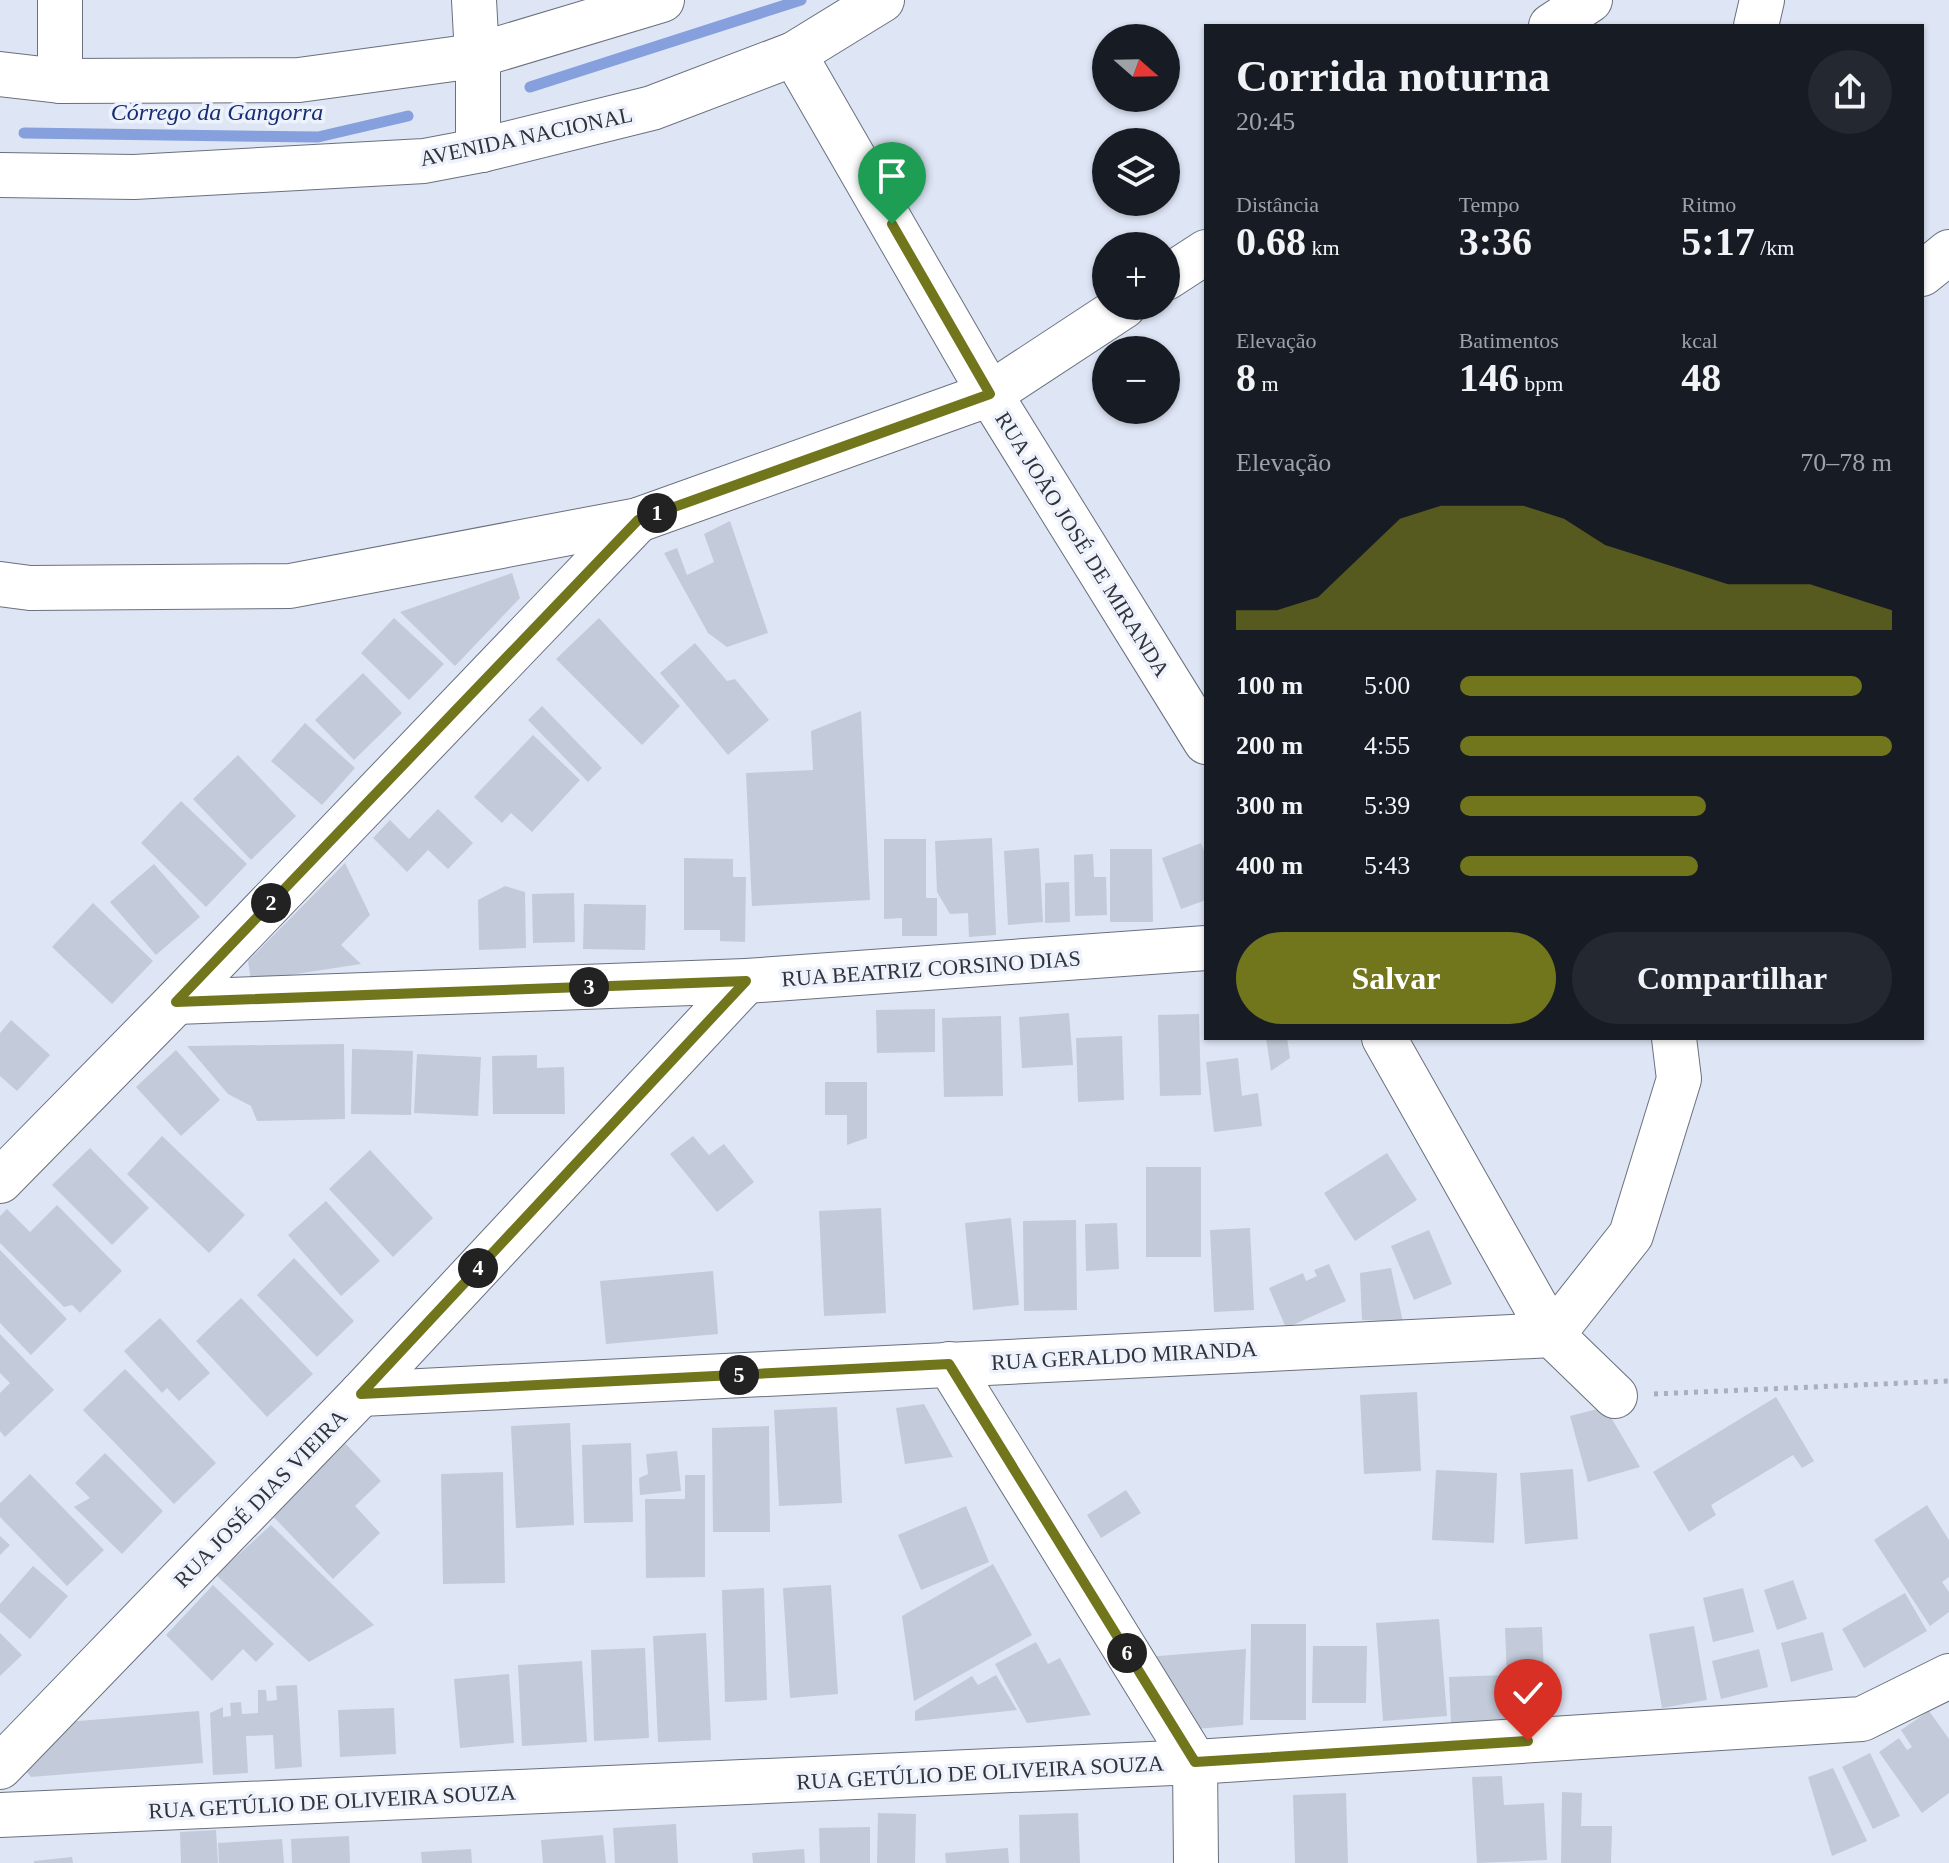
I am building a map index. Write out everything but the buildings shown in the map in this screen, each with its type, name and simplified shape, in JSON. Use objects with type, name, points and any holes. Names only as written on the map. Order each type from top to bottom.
[{"type":"street","points":[[60,0],[60,81]]},
{"type":"street","points":[[474,0],[480,142]]},
{"type":"street","points":[[0,74],[60,81],[299,80],[477,65],[662,0]]},
{"type":"street","name":"AVENIDA NACIONAL","points":[[0,175],[134,177],[424,161],[480,142],[652,108],[794,54],[882,0]]},
{"type":"street","points":[[1554,24],[1590,0]]},
{"type":"street","points":[[1756,24],[1762,0]]},
{"type":"street","name":"RUA JOÃO JOSÉ DE MIRANDA","points":[[794,54],[990,394],[1204,739]]},
{"type":"street","points":[[1924,272],[1949,252]]},
{"type":"street","points":[[1180,269],[1204,253]]},
{"type":"street","points":[[10,597],[290,586],[638,520],[990,394],[1103,320]]},
{"type":"street","points":[[0,1181],[638,520]]},
{"type":"street","name":"RUA BEATRIZ CORSINO DIAS","points":[[176,1002],[746,981],[1204,948]]},
{"type":"street","name":"RUA JOSÉ DIAS VIEIRA","points":[[0,1767],[361,1394],[746,981]]},
{"type":"street","points":[[1385,1040],[1552,1335],[1615,1396]]},
{"type":"street","points":[[1552,1335],[1631,1235],[1679,1079],[1674,1040]]},
{"type":"street","name":"RUA GERALDO MIRANDA","points":[[361,1394],[1552,1335]]},
{"type":"street","points":[[949,1364],[1195,1762],[1196,1863]]},
{"type":"street","name":"RUA GETÚLIO DE OLIVEIRA SOUZA","points":[[0,1815],[1195,1762],[1862,1719],[1949,1676]]},
{"type":"path","points":[[1615,1396],[1949,1381]]},
{"type":"waterway","name":"Córrego da Gangorra","points":[[530,87],[801,0]]},
{"type":"waterway","name":"Córrego da Gangorra","points":[[24,133],[318,137],[408,116]]},
{"type":"route","points":[[892,224],[990,394],[638,520],[176,1002],[746,981],[361,1394],[949,1364],[1195,1762],[1528,1741]]}]
